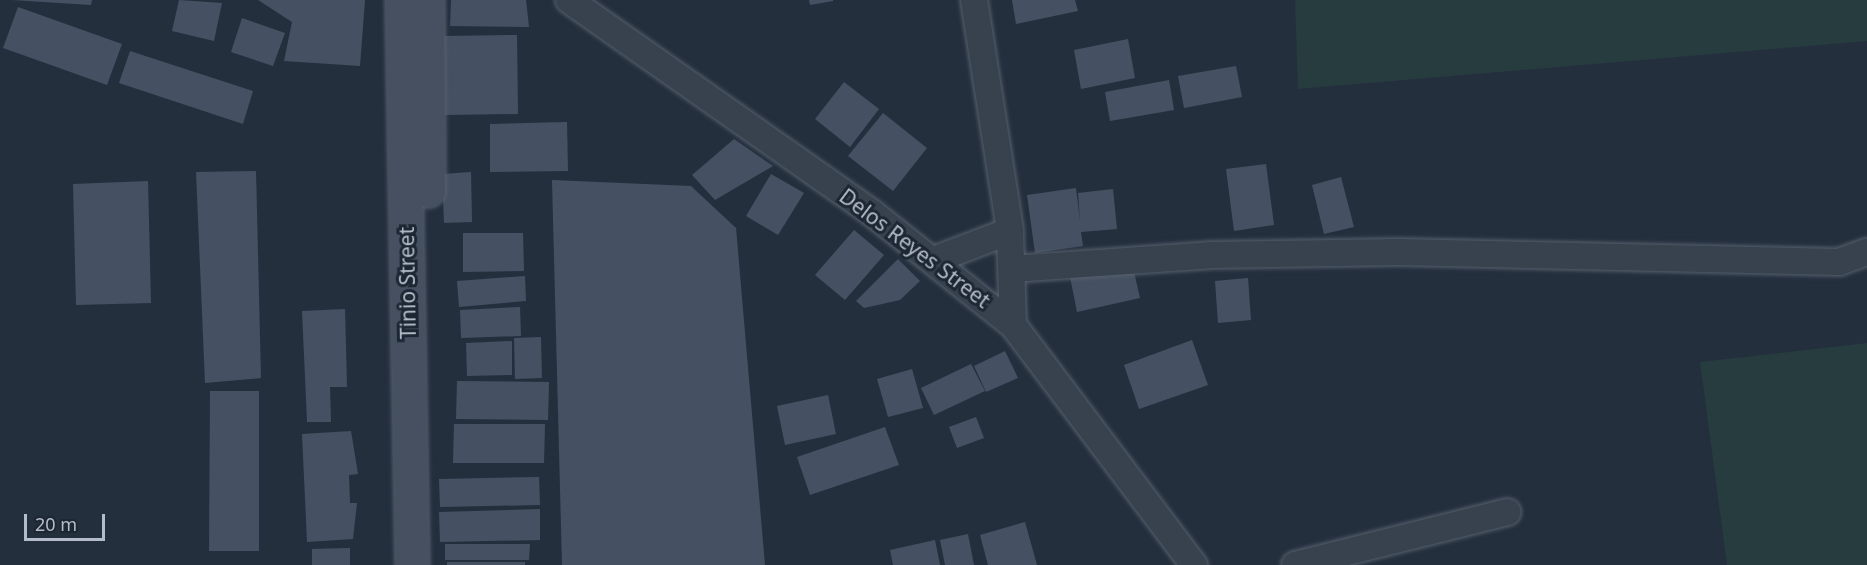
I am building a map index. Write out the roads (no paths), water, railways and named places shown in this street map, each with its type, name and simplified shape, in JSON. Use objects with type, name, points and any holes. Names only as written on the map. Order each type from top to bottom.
[{"type":"main road","name":"Tinio Street","points":[[402,0],[412,565]]},
{"type":"main road","name":"Tinio Street","points":[[427,0],[429,565]]},
{"type":"street","name":"Delos Reyes Street","points":[[569,0],[934,260],[1013,325],[1194,565]]},
{"type":"street","points":[[974,0],[1010,231],[1013,325]]},
{"type":"street","points":[[934,260],[1010,231]]},
{"type":"street","points":[[1012,269],[1222,255],[1483,253],[1839,262],[1867,252]]},
{"type":"street","points":[[1295,565],[1508,512]]}]
